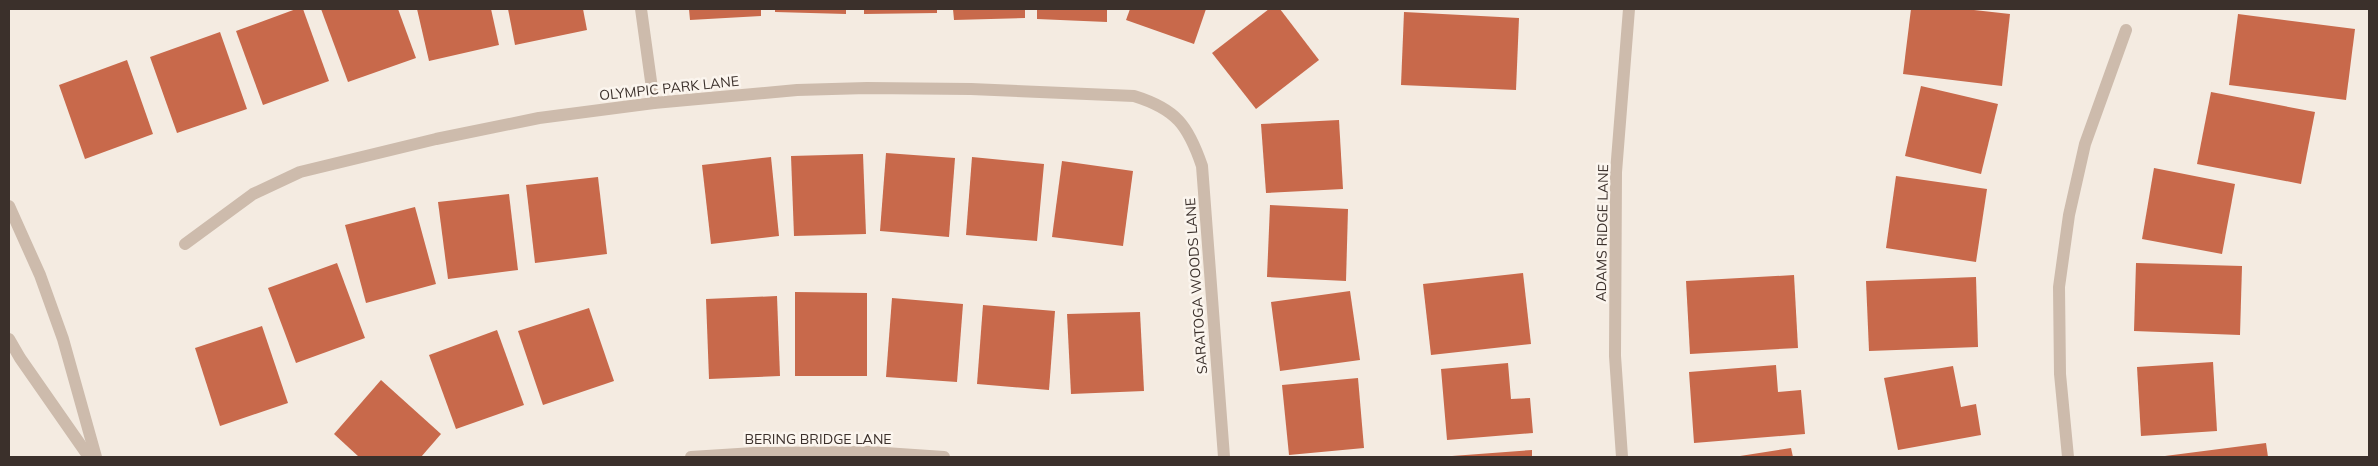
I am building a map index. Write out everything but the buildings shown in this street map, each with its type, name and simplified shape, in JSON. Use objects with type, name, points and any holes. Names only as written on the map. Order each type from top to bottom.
[{"type":"street","points":[[641,9],[654,103]]},
{"type":"street","name":"ADAMS RIDGE LANE","points":[[1622,457],[1615,356],[1616,172],[1629,9]]},
{"type":"street","points":[[2068,457],[2060,374],[2059,287],[2069,215],[2085,144],[2126,30]]},
{"type":"street","name":"OLYMPIC PARK LANE","points":[[185,244],[253,194],[300,172],[436,139],[539,118],[654,103],[797,90],[867,88],[971,89],[1134,96],[1157,104],[1177,118]]},
{"type":"street","name":"SARATOGA WOODS LANE","points":[[1177,118],[1192,138],[1202,166],[1224,457]]},
{"type":"street","points":[[9,206],[40,275],[63,339],[96,457]]},
{"type":"street","points":[[9,339],[20,358],[89,457]]},
{"type":"street","name":"BERING BRIDGE LANE","points":[[691,457],[754,453],[870,452],[944,457]]}]
